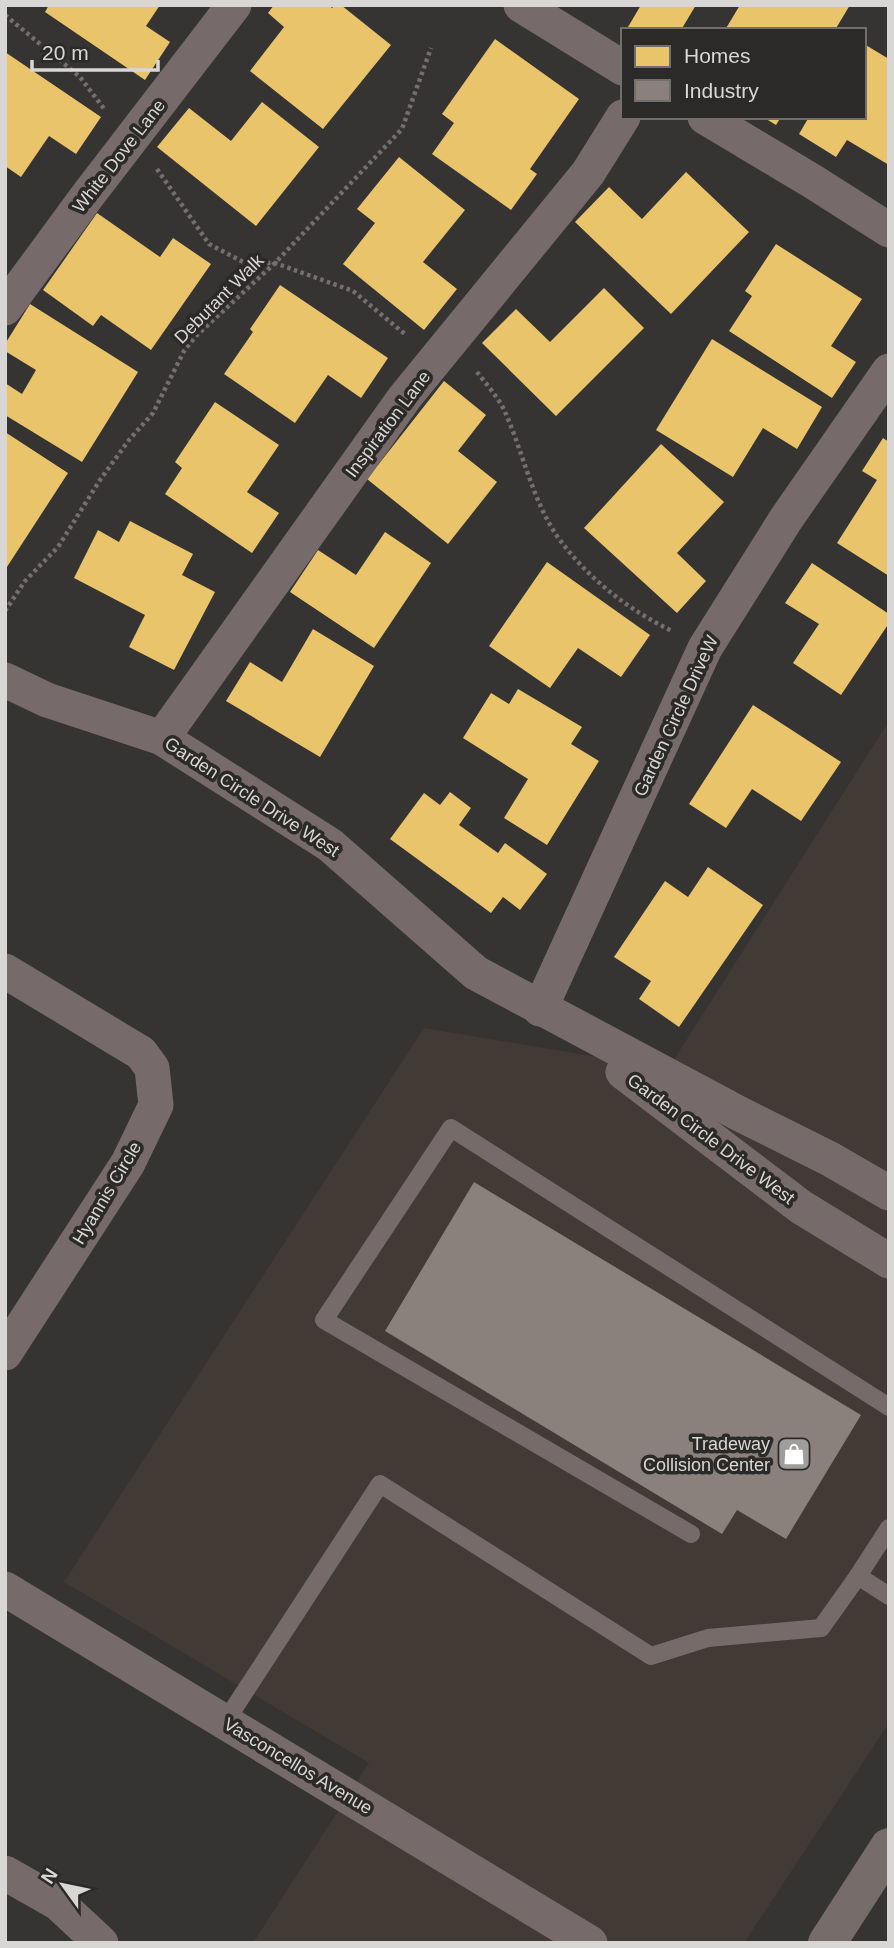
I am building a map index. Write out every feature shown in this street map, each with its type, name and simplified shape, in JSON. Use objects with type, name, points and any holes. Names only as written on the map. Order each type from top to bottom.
[{"type":"main road","points":[[827,1943],[889,1847]]},
{"type":"street","name":"White Dove Lane","points":[[5,308],[234,5]]},
{"type":"street","points":[[521,5],[621,67]]},
{"type":"street","name":"Inspiration Lane","points":[[162,738],[405,397],[588,173],[622,119]]},
{"type":"street","points":[[708,119],[889,230]]},
{"type":"street","name":"Garden Circle DriveW","points":[[540,1009],[705,648],[786,519],[889,371]]},
{"type":"street","name":"Garden Circle Drive West","points":[[5,680],[47,700],[162,738],[330,845],[476,973],[540,1009],[830,1159],[889,1193]]},
{"type":"street","name":"Hyannis Circle","points":[[5,971],[141,1053],[152,1068],[156,1105],[128,1163],[5,1353]]},
{"type":"street","name":"Garden Circle Drive West","points":[[540,1009],[801,1207],[889,1261]]},
{"type":"street","name":"Vasconcellos Avenue","points":[[5,1589],[590,1943]]},
{"type":"street","points":[[5,1872],[58,1903],[101,1943]]},
{"type":"lane","points":[[691,1534],[324,1320],[452,1128],[889,1406]]},
{"type":"lane","points":[[225,1722],[380,1484],[651,1656],[708,1638],[821,1628],[889,1528]]},
{"type":"lane","points":[[858,1576],[889,1596]]},
{"type":"path","points":[[5,15],[80,77],[130,143],[160,172],[209,244],[245,263],[275,263],[352,291],[444,352],[474,367],[504,409],[524,464],[557,535],[590,576],[642,616],[705,648]]},
{"type":"path","name":"Debutant Walk","points":[[5,611],[25,581],[58,547],[107,470],[153,413],[184,351],[196,336],[275,263],[402,129],[431,48]]},
{"type":"shaded area","points":[[889,721],[889,1723],[744,1943],[253,1943],[369,1763],[64,1582],[424,1028],[668,1069]]},
{"type":"building: Homes","points":[[49,5],[160,5],[146,26],[170,42],[145,80],[45,12]]},
{"type":"building: Homes","points":[[274,5],[329,5],[332,8],[341,5],[391,45],[323,129],[250,71],[284,27],[268,13]]},
{"type":"building: Homes","points":[[641,5],[696,5],[682,28],[628,27]]},
{"type":"building: Homes","points":[[740,5],[850,5],[836,28],[726,28]]},
{"type":"building: Homes","points":[[495,39],[579,99],[530,169],[537,174],[511,210],[432,154],[454,123],[442,114]]},
{"type":"building: Homes","points":[[866,45],[889,59],[889,165],[847,140],[836,157],[799,134],[808,119],[866,119]]},
{"type":"building: Homes","points":[[5,52],[101,117],[76,154],[49,136],[21,177],[5,166]]},
{"type":"building: Homes","points":[[262,102],[319,147],[256,226],[157,147],[189,108],[231,141]]},
{"type":"building: Homes","points":[[766,119],[780,119],[776,125]]},
{"type":"building: Homes","points":[[399,157],[465,210],[423,262],[457,289],[424,330],[343,264],[375,223],[357,209]]},
{"type":"building: Homes","points":[[686,172],[749,232],[671,314],[575,222],[609,187],[642,219]]},
{"type":"building: Homes","points":[[97,213],[160,257],[173,238],[211,264],[151,350],[101,315],[93,326],[43,290]]},
{"type":"building: Homes","points":[[776,244],[862,299],[831,346],[856,362],[832,398],[729,331],[752,296],[745,291]]},
{"type":"building: Homes","points":[[280,285],[388,358],[361,398],[328,375],[295,423],[224,374],[253,332],[250,329]]},
{"type":"building: Homes","points":[[604,288],[644,328],[556,416],[482,343],[516,309],[550,342]]},
{"type":"building: Homes","points":[[30,304],[138,372],[82,462],[5,415],[5,383],[22,394],[36,370],[5,351],[5,344]]},
{"type":"building: Homes","points":[[712,339],[822,407],[797,449],[763,428],[733,477],[656,430]]},
{"type":"building: Homes","points":[[444,381],[486,415],[458,451],[497,482],[448,544],[367,479]]},
{"type":"building: Homes","points":[[215,402],[279,445],[247,492],[279,513],[252,553],[165,494],[182,468],[175,462]]},
{"type":"building: Homes","points":[[5,432],[68,473],[5,570]]},
{"type":"building: Homes","points":[[883,438],[889,442],[889,576],[837,543],[877,480],[862,471]]},
{"type":"building: Homes","points":[[661,444],[724,502],[677,553],[706,581],[677,613],[584,528]]},
{"type":"building: Homes","points":[[130,521],[193,554],[182,575],[215,592],[174,670],[129,647],[145,615],[74,578],[98,530],[119,542]]},
{"type":"building: Homes","points":[[385,532],[431,563],[374,648],[290,592],[318,550],[356,575]]},
{"type":"building: Homes","points":[[547,562],[650,635],[621,677],[578,648],[550,688],[489,646]]},
{"type":"building: Homes","points":[[812,563],[889,614],[889,623],[841,695],[793,663],[819,624],[785,603]]},
{"type":"building: Homes","points":[[313,629],[374,666],[320,757],[226,701],[250,662],[282,682]]},
{"type":"building: Homes","points":[[518,689],[582,727],[571,744],[599,761],[547,845],[504,818],[528,779],[463,738],[491,693],[509,704]]},
{"type":"building: Homes","points":[[753,705],[841,762],[801,821],[752,789],[726,828],[689,804]]},
{"type":"building: Homes","points":[[450,792],[471,808],[459,825],[498,853],[505,843],[547,874],[520,910],[503,897],[491,913],[390,839],[424,793],[440,805]]},
{"type":"building: Homes","points":[[708,867],[763,905],[679,1027],[639,999],[651,981],[614,957],[665,881],[688,897]]},
{"type":"building: Industry","points":[[474,1182],[861,1415],[786,1539],[737,1510],[722,1534],[385,1331]]},
{"type":"place","name":"Tradeway Collision Center","points":[[794,1454]]}]
